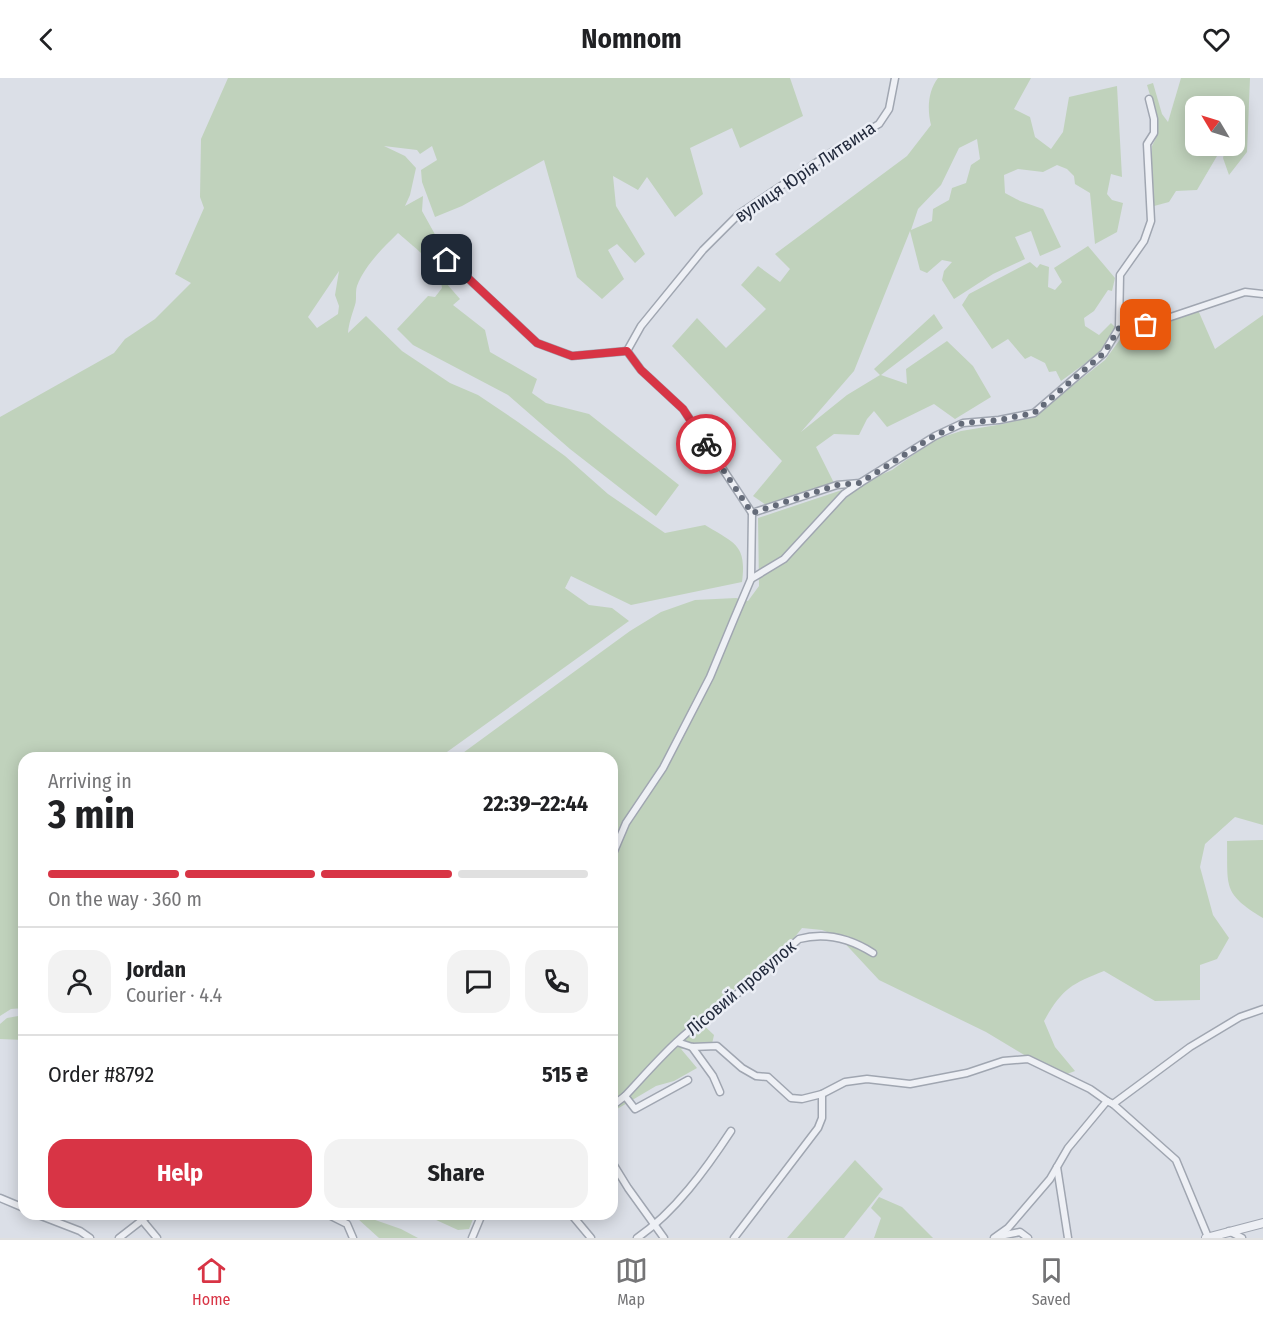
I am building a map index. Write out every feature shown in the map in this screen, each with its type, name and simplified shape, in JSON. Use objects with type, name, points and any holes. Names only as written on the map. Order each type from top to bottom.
[{"type":"street","name":"вулиця Юрія Литвина","points":[[627,351],[648,318],[703,250],[739,214],[835,150],[879,124],[889,109],[895,78]]},
{"type":"street","points":[[751,579],[784,559],[844,494],[860,483],[934,436],[963,423],[999,420],[1034,413],[1104,353],[1119,328],[1120,275],[1144,241],[1151,221],[1147,144],[1154,133],[1154,119],[1149,99]]},
{"type":"street","points":[[447,260],[537,343],[572,356],[627,351],[641,370],[683,409],[752,513],[751,579],[710,678],[663,768],[626,823],[618,842]]},
{"type":"street","points":[[1119,328],[1126,332],[1245,292],[1263,294]]},
{"type":"street","points":[[752,513],[837,485],[860,483]]},
{"type":"street","name":"Лісовий провулок","points":[[625,1096],[660,1057],[705,1018],[719,1010],[799,939],[812,935],[838,938],[858,943],[873,953]]},
{"type":"street","points":[[995,1237],[1008,1228],[1110,1103],[1155,1075],[1190,1047],[1240,1017],[1261,1011]]},
{"type":"street","points":[[677,1042],[692,1047]]},
{"type":"street","name":"Лісовий провулок","points":[[692,1047],[717,1047],[742,1068],[756,1076],[768,1077],[791,1098],[802,1099],[822,1094],[845,1082],[867,1079],[910,1084],[967,1073],[1003,1060],[1028,1059],[1090,1089],[1110,1103]]},
{"type":"street","name":"Лісовий провулок","points":[[692,1047],[713,1076],[720,1092]]},
{"type":"street","points":[[618,1101],[625,1096],[635,1109],[688,1080]]},
{"type":"street","points":[[734,1238],[818,1128],[822,1118],[822,1094]]},
{"type":"street","points":[[1110,1103],[1165,1148],[1176,1160],[1207,1238],[1263,1223]]},
{"type":"street","points":[[638,1238],[690,1186],[731,1131]]},
{"type":"street","points":[[1057,1166],[1068,1238]]},
{"type":"street","points":[[618,1172],[664,1238]]},
{"type":"street","points":[[0,1198],[18,1206]]},
{"type":"street","points":[[52,1220],[80,1231],[90,1238]]},
{"type":"street","points":[[119,1238],[142,1220],[157,1238]]},
{"type":"street","points":[[339,1220],[347,1224],[353,1238]]},
{"type":"street","points":[[471,1238],[479,1220]]},
{"type":"street","points":[[576,1220],[591,1238]]},
{"type":"street","points":[[1229,1231],[1242,1238]]},
{"type":"street","points":[[995,1237],[1020,1232],[1028,1238]]},
{"type":"green space","points":[[228,78],[790,78],[803,116],[740,148],[732,128],[690,148],[703,194],[675,217],[647,177],[638,190],[613,176],[616,206],[645,254],[635,263],[617,244],[608,250],[624,279],[602,299],[577,277],[544,160],[462,206],[435,217],[422,182],[421,170],[437,160],[432,146],[420,154],[417,150],[384,146],[405,156],[416,168],[405,206],[423,196],[422,211],[437,238],[448,245],[449,267],[446,273],[446,283],[460,299],[453,305],[485,330],[490,352],[537,379],[532,393],[546,403],[589,414],[679,485],[656,516],[570,449],[508,395],[413,345],[397,329],[428,296],[435,297],[442,288],[440,274],[434,265],[398,233],[374,258],[360,278],[348,333],[366,316],[402,351],[450,383],[478,395],[518,422],[565,456],[608,494],[665,533],[705,525],[724,536],[740,552],[743,569],[742,582],[631,605],[571,576],[565,588],[589,605],[612,608],[629,621],[447,752],[18,752],[18,1008],[11,1009],[0,1016],[0,417],[114,353],[125,339],[155,319],[191,283],[175,274],[204,208],[200,197],[201,139]],"holes":[[[339,271],[335,295],[339,306],[338,314],[317,328],[308,317]]]},
{"type":"green space","points":[[938,78],[1031,78],[1014,109],[1030,117],[1035,137],[1051,149],[1063,132],[1069,97],[1117,86],[1122,177],[1111,174],[1107,194],[1112,200],[1123,203],[1117,232],[1095,244],[1090,193],[1075,184],[1074,176],[1067,169],[1057,165],[1043,172],[1018,169],[1004,175],[1005,193],[1043,209],[1061,247],[1040,256],[1031,231],[1015,237],[1025,259],[993,274],[954,299],[942,280],[944,271],[952,262],[942,260],[927,273],[920,270],[910,231],[854,371],[801,432],[847,395],[880,375],[874,369],[934,314],[943,328],[881,375],[907,384],[906,369],[947,341],[973,366],[991,397],[955,419],[934,404],[887,427],[874,411],[859,435],[834,434],[816,447],[834,483],[766,505],[753,496],[782,461],[672,346],[697,318],[726,348],[766,309],[741,285],[758,266],[780,282],[790,269],[775,254],[907,156],[931,125],[929,100]],"holes":[[[977,139],[980,159],[971,165],[966,183],[952,188],[949,200],[933,209],[932,221],[911,230],[918,209],[941,185],[959,148]]]},
{"type":"green space","points":[[1181,78],[1250,78],[1247,152],[1245,155],[1245,96],[1185,96],[1185,156],[1217,156],[1197,190],[1176,191],[1169,202],[1154,206],[1151,186],[1152,146],[1156,138],[1157,118],[1147,85],[1153,83],[1162,114],[1168,122]]},
{"type":"green space","points":[[1224,156],[1244,156],[1229,175]]},
{"type":"green space","points":[[1088,246],[1115,278],[1112,291],[1108,290],[1094,311],[1084,318],[1085,326],[1099,335],[1111,323],[1116,328],[1098,354],[1061,381],[1056,371],[1049,372],[1045,363],[1031,356],[1025,359],[1008,339],[992,349],[962,305],[969,294],[1030,262],[1037,268],[1040,264],[1049,267],[1048,287],[1055,290],[1062,282],[1054,268]]},
{"type":"green space","points":[[1198,310],[1215,349],[1263,315],[1263,825],[1235,817],[1205,844],[1200,867],[1213,915],[1229,938],[1217,959],[1200,965],[1200,1000],[1155,1001],[1104,971],[1075,984],[1056,1002],[1044,1021],[1055,1047],[1075,1071],[1067,1074],[1026,1056],[986,1032],[879,980],[838,936],[822,930],[802,928],[794,938],[698,1020],[714,1035],[712,1044],[681,1049],[697,1068],[674,1081],[656,1086],[618,1108],[618,752],[464,752],[630,631],[661,612],[695,600],[736,598],[748,601],[759,586],[758,518],[860,484],[892,470],[934,440],[961,431],[1034,416],[1105,360],[1124,334]]},
{"type":"green space","points":[[1263,840],[1263,918],[1240,902],[1230,887],[1227,869],[1227,841]]},
{"type":"green space","points":[[18,1016],[18,1040],[0,1039],[0,1024],[7,1018]]},
{"type":"green space","points":[[855,1160],[883,1189],[844,1238],[787,1238]]},
{"type":"green space","points":[[879,1197],[902,1207],[933,1238],[874,1238],[881,1218],[871,1208]]},
{"type":"green space","points":[[359,1220],[375,1220],[418,1238],[379,1238]]},
{"type":"green space","points":[[436,1220],[473,1220],[469,1229],[458,1230]]},
{"type":"way so far","points":[[706,444],[752,513],[837,485],[860,483],[934,436],[963,423],[999,420],[1034,413],[1104,353],[1119,328],[1126,332],[1146,325]]},
{"type":"route","points":[[447,260],[537,343],[572,356],[627,351],[641,370],[683,409],[706,444]]}]
